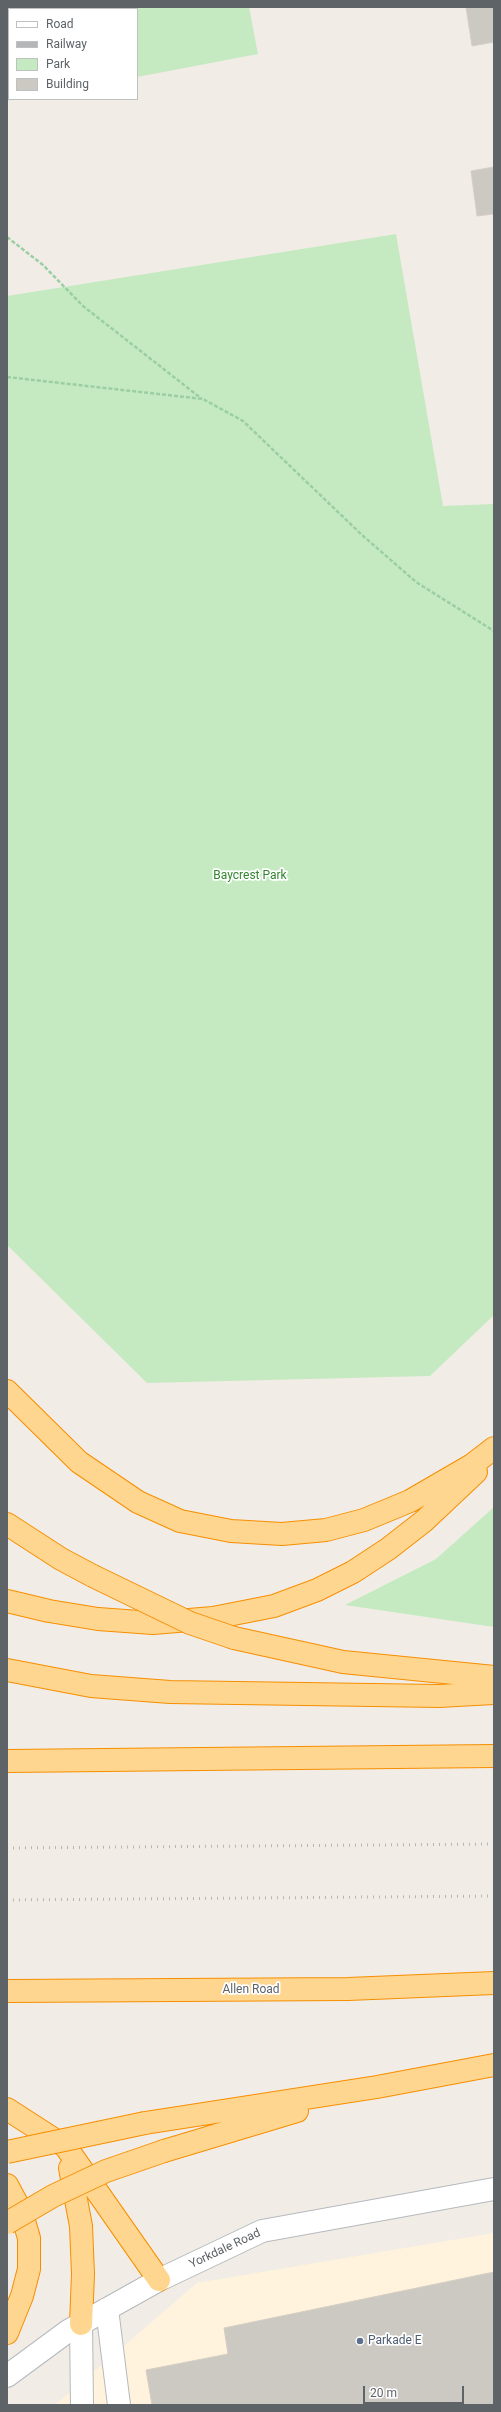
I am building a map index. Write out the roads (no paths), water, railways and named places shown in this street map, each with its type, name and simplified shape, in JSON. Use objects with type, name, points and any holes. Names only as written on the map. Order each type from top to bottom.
[{"type":"highway","points":[[7,1391],[79,1462],[138,1502],[180,1521],[231,1531],[282,1534],[326,1530],[364,1520],[410,1501],[472,1465],[494,1448]]},
{"type":"highway","points":[[7,1601],[49,1611],[98,1619],[153,1623],[213,1618],[274,1606],[335,1581],[388,1549],[424,1521],[494,1455]]},
{"type":"highway","points":[[7,1524],[61,1559],[93,1576],[190,1623],[234,1638],[343,1662],[494,1677]]},
{"type":"highway","points":[[7,1670],[92,1686],[170,1692],[439,1696],[494,1693]]},
{"type":"highway","points":[[7,1761],[494,1756]]},
{"type":"highway","name":"Allen Road","points":[[7,1991],[348,1989],[494,1983]]},
{"type":"highway","points":[[7,2152],[145,2123],[376,2088],[494,2066]]},
{"type":"highway","points":[[7,2223],[53,2196],[106,2171],[164,2151],[376,2088]]},
{"type":"highway","points":[[7,2108],[66,2147],[159,2280]]},
{"type":"highway","points":[[66,2147],[81,2226],[83,2274],[81,2324]]},
{"type":"highway","points":[[7,2185],[21,2211],[29,2238],[29,2269],[22,2296],[7,2333]]},
{"type":"street","name":"Yorkdale Road","points":[[7,2376],[81,2324],[107,2309],[159,2280],[262,2230],[494,2189]]},
{"type":"street","points":[[107,2309],[120,2405]]},
{"type":"street","points":[[81,2324],[82,2405]]},
{"type":"railway","points":[[7,1848],[494,1844]]},
{"type":"railway","points":[[7,1900],[494,1896]]},
{"type":"place","name":"Parkade E","points":[[360,2341]]},
{"type":"park label","name":"Baycrest Park","points":[[250,876]]}]
